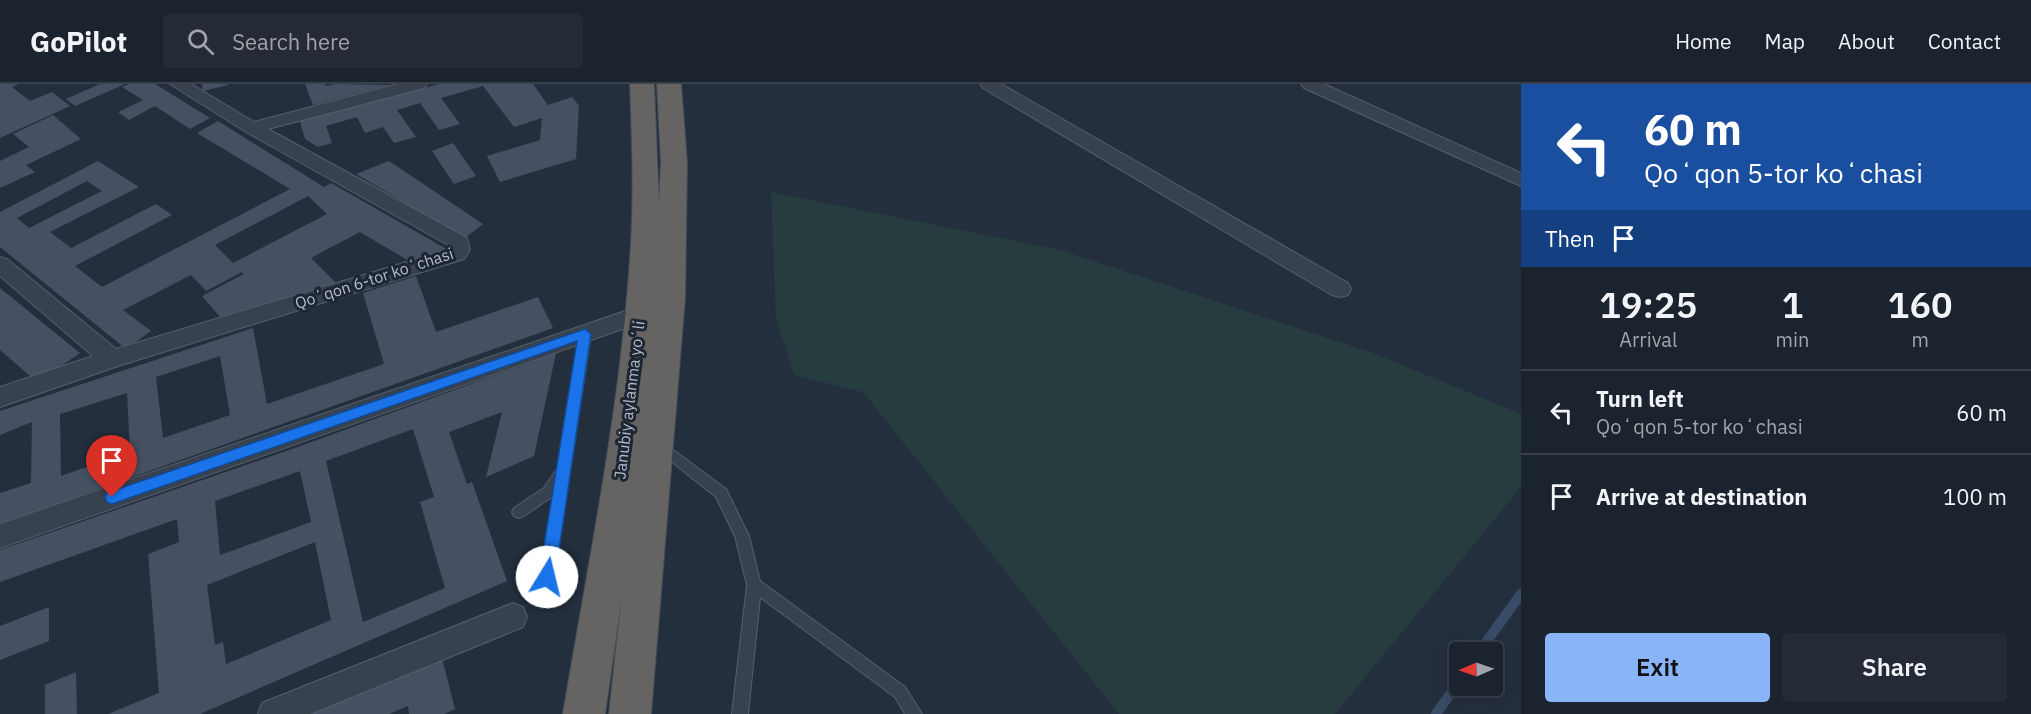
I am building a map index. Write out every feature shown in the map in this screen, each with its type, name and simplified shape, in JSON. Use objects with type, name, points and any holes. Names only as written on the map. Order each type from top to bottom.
[{"type":"highway","name":"Janubiy aylanma yoʻli","points":[[584,714],[635,372],[647,223],[642,84]]},
{"type":"highway","name":"Janubiy aylanma yoʻli","points":[[630,714],[670,298],[674,174],[669,84]]},
{"type":"street","name":"Qoʻqon 6-tor koʻchasi","points":[[112,359],[307,301],[457,254],[460,250],[460,243],[252,128],[179,84]]},
{"type":"street","points":[[252,128],[418,84]]},
{"type":"street","points":[[989,84],[1340,289]]},
{"type":"street","points":[[1310,84],[1521,180]]},
{"type":"street","points":[[0,264],[112,359]]},
{"type":"street","points":[[0,536],[640,314]]},
{"type":"street","points":[[0,397],[112,359]]},
{"type":"street","points":[[273,714],[513,616]]},
{"type":"lane","points":[[547,577],[585,334]]},
{"type":"lane","points":[[657,443],[721,493],[742,536],[754,585],[740,714]]},
{"type":"lane","points":[[519,512],[549,492],[564,468]]},
{"type":"lane","points":[[754,585],[900,692],[914,714]]},
{"type":"green space","points":[[771,192],[1060,250],[1373,353],[1521,414],[1521,487],[1335,714],[1119,714],[863,392],[794,375],[776,318]]},
{"type":"building","points":[[0,84],[19,84],[12,87],[30,101],[52,92],[70,106],[0,138]]},
{"type":"building","points":[[100,84],[125,84],[75,106],[66,99]]},
{"type":"building","points":[[129,84],[155,84],[210,118],[190,129],[155,106],[129,120],[118,112],[143,100],[122,87]]},
{"type":"building","points":[[202,84],[228,84],[228,85],[203,91]]},
{"type":"building","points":[[305,84],[325,84],[326,86],[335,84],[390,85],[313,105]]},
{"type":"building","points":[[439,84],[533,84],[548,105],[572,97],[579,106],[576,159],[500,182],[487,156],[540,140],[542,118],[514,127],[483,86],[441,98],[460,124],[439,130],[420,103],[397,110],[416,137],[394,143],[383,127],[365,133],[357,117],[326,126],[332,143],[318,147],[305,139],[300,121]]},
{"type":"building","points":[[53,115],[81,139],[26,165],[35,172],[0,188],[0,161],[29,147],[13,134]]},
{"type":"building","points":[[218,121],[324,187],[331,183],[448,250],[409,261],[360,232],[311,258],[336,283],[220,317],[202,296],[244,274],[242,272],[206,291],[191,275],[123,310],[151,331],[126,349],[0,247],[0,212],[98,161],[139,187],[50,232],[71,248],[156,204],[172,215],[75,266],[102,287],[290,189],[197,133]],"holes":[[[87,181],[102,191],[29,228],[17,218]],[[308,196],[327,214],[233,263],[215,245]]]},
{"type":"building","points":[[453,143],[476,176],[454,184],[432,151]]},
{"type":"building","points":[[389,161],[483,224],[465,238],[356,174]]},
{"type":"building","points":[[416,276],[436,332],[538,297],[553,328],[0,524],[0,493],[31,483],[32,422],[0,435],[0,411],[253,328],[267,404],[384,364],[363,293]],"holes":[[[220,356],[230,415],[163,438],[156,377]],[[127,393],[130,452],[61,476],[60,414]]]},
{"type":"building","points":[[0,288],[80,353],[37,382],[0,350]]},
{"type":"building","points":[[556,353],[534,456],[486,477],[502,412],[449,432],[467,484],[472,482],[507,581],[200,714],[108,714],[159,693],[148,554],[179,542],[177,519],[0,582],[0,550],[295,448]],"holes":[[[413,429],[434,497],[420,502],[445,588],[363,622],[326,461]],[[300,471],[311,522],[220,555],[215,501]],[[315,542],[331,620],[226,664],[223,642],[215,645],[207,585]]]},
{"type":"building","points":[[49,607],[49,641],[0,660],[0,626]]},
{"type":"building","points":[[442,658],[455,709],[444,714],[409,714],[408,706],[389,714],[308,714]]},
{"type":"building","points":[[76,672],[77,714],[45,714],[45,685]]},
{"type":"waterway","points":[[1486,642],[1521,594]]},
{"type":"waterway","points":[[1436,714],[1449,696]]},
{"type":"route","points":[[112,497],[585,334],[547,577]]}]
